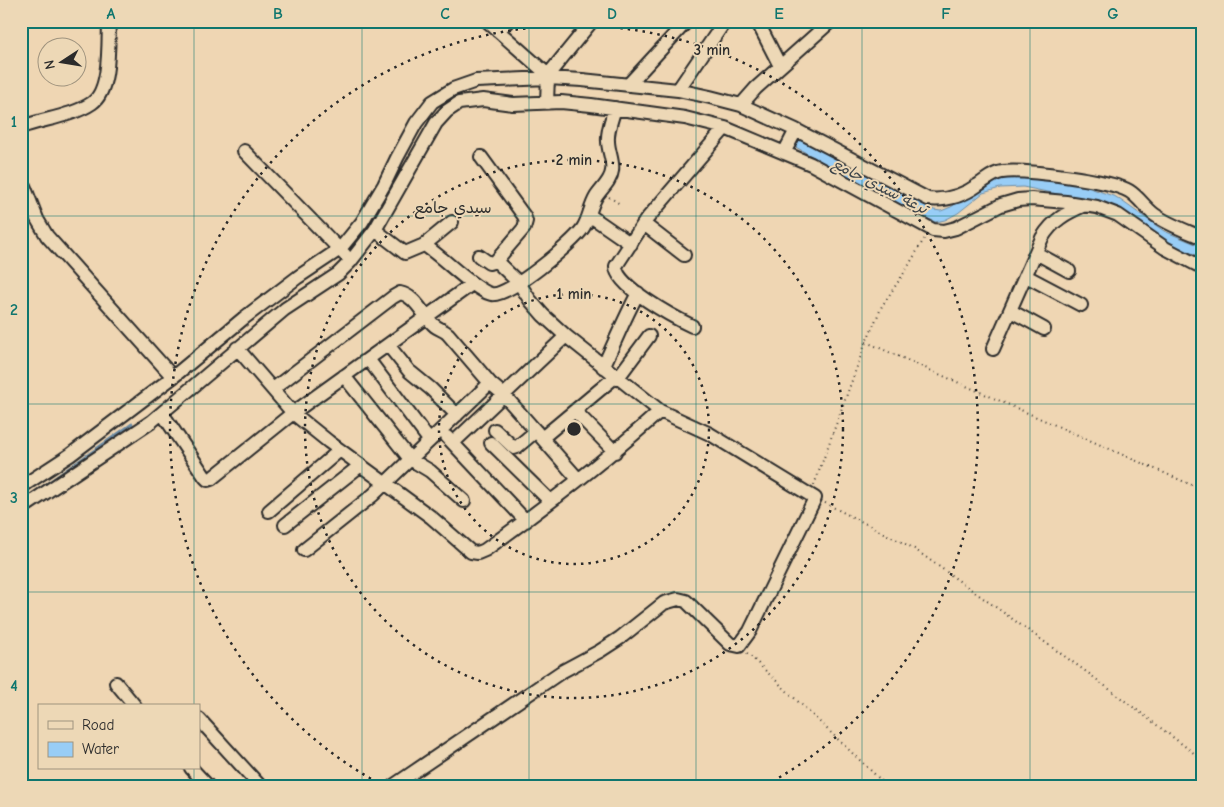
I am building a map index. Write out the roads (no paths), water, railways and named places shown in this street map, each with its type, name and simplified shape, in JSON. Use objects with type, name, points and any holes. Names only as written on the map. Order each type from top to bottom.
[{"type":"street","points":[[21,127],[78,110],[92,103],[98,97],[103,86],[108,60],[109,21]]},
{"type":"street","points":[[487,21],[548,76]]},
{"type":"street","points":[[498,31],[508,21]]},
{"type":"street","points":[[547,103],[548,76],[592,21]]},
{"type":"street","points":[[628,85],[687,21]]},
{"type":"street","points":[[678,90],[725,21]]},
{"type":"street","points":[[757,21],[780,66]]},
{"type":"street","points":[[741,105],[780,66],[831,21]]},
{"type":"street","points":[[21,487],[70,456],[173,377],[251,312],[298,276],[340,249],[362,222],[384,186],[396,158],[416,123],[432,102],[453,89],[476,81],[548,76],[678,90],[741,105],[796,130],[928,199],[954,197],[976,187],[1001,172],[1016,171],[1090,180],[1130,192],[1155,215],[1203,238]]},
{"type":"street","points":[[21,509],[151,422],[285,309],[338,274],[375,230],[436,123],[459,103],[483,100],[513,104],[561,102],[685,118],[725,128],[811,164],[934,230],[956,228],[1001,205],[1018,200],[1043,200],[1098,207],[1118,215],[1166,248],[1203,268]]},
{"type":"street","points":[[424,245],[451,265],[472,284],[492,294],[499,294],[519,284],[565,248],[582,229],[596,198],[610,178],[612,171],[608,132],[615,108]]},
{"type":"street","points":[[692,326],[667,314],[638,293],[620,278],[616,271],[616,266],[644,224],[725,128]]},
{"type":"street","points":[[784,153],[796,130]]},
{"type":"street","points":[[244,151],[340,249],[350,262]]},
{"type":"street","points":[[480,256],[489,263],[496,261],[524,228],[526,221],[481,157]]},
{"type":"street","points":[[21,178],[36,219],[47,236],[173,377]]},
{"type":"street","points":[[993,349],[1049,227],[1069,212],[1085,205]]},
{"type":"street","points":[[588,215],[630,244]]},
{"type":"street","points":[[375,230],[405,253],[424,245],[452,222]]},
{"type":"street","points":[[644,224],[684,254]]},
{"type":"street","points":[[1036,253],[1068,271]]},
{"type":"street","points":[[393,786],[561,672],[620,638],[664,603],[678,599],[686,601],[730,644],[739,646],[750,631],[813,497],[710,434],[660,412],[566,336],[530,300],[519,284],[496,261]]},
{"type":"street","points":[[1026,276],[1081,305]]},
{"type":"street","points":[[162,413],[208,480],[225,469],[293,413],[472,284]]},
{"type":"street","points":[[273,389],[400,293],[404,294],[413,300],[436,327],[445,330],[490,383],[504,395],[578,479]]},
{"type":"street","points":[[603,367],[625,321],[627,312],[638,293]]},
{"type":"street","points":[[1010,311],[1044,329]]},
{"type":"street","points":[[453,443],[566,336]]},
{"type":"street","points":[[495,430],[514,448],[539,435],[575,411],[616,378],[649,336]]},
{"type":"street","points":[[388,345],[409,372],[431,389],[456,415]]},
{"type":"street","points":[[237,348],[293,413],[431,517],[472,552],[478,553],[526,521],[615,452],[660,412]]},
{"type":"street","points":[[368,358],[430,440]]},
{"type":"street","points":[[344,376],[410,459],[430,470],[464,502]]},
{"type":"street","points":[[304,550],[386,483],[490,383]]},
{"type":"street","points":[[575,411],[615,452]]},
{"type":"street","points":[[441,429],[526,521]]},
{"type":"street","points":[[491,443],[550,501]]},
{"type":"street","points":[[269,510],[340,450]]},
{"type":"street","points":[[285,525],[361,465]]},
{"type":"street","points":[[116,683],[133,704]]},
{"type":"street","points":[[200,720],[260,786]]},
{"type":"street","points":[[193,770],[208,786]]},
{"type":"water","name":"ترعة سيدي جامع","points":[[792,136],[934,210],[941,211],[951,207],[986,182],[1005,176],[1046,178],[1084,186],[1116,197],[1164,231],[1203,247],[1203,257],[1174,247],[1110,207],[1023,187],[1000,188],[983,193],[958,213],[945,220],[935,222],[896,203],[792,145]]},
{"type":"waterway","points":[[38,490],[132,424]]},
{"type":"district","name":"سيدي جامع","points":[[453,207]]}]
